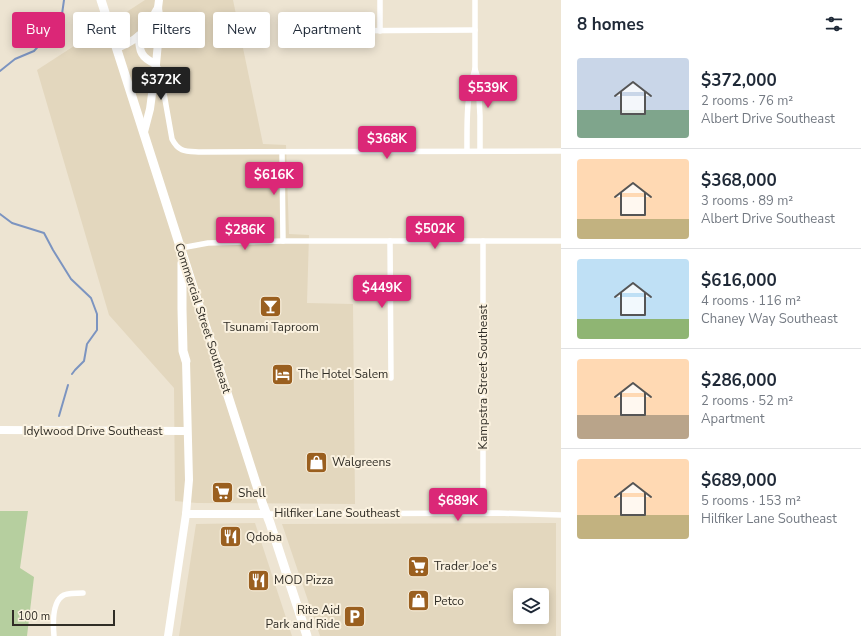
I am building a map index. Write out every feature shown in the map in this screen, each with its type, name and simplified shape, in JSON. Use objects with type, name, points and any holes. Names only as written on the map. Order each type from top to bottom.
[{"type":"main road","name":"Commercial Street Southeast","points":[[101,0],[105,12]]},
{"type":"main road","points":[[144,132],[150,109],[156,64],[160,22],[159,4]]},
{"type":"main road","name":"Commercial Street Southeast","points":[[117,48],[266,514],[307,636]]},
{"type":"main road","points":[[139,48],[141,54],[156,64]]},
{"type":"main road","points":[[168,636],[186,514],[189,480],[186,361],[184,351],[182,309],[182,251]]},
{"type":"main road","name":"Idylwood Drive Southeast","points":[[0,430],[187,431]]},
{"type":"main road","name":"Hilfiker Lane Southeast","points":[[186,514],[266,514]]},
{"type":"street","points":[[380,0],[380,31]]},
{"type":"street","points":[[475,0],[475,69],[478,78],[480,152]]},
{"type":"street","points":[[375,31],[475,30]]},
{"type":"street","points":[[156,64],[160,71],[172,139],[177,146],[184,151],[480,152],[561,150]]},
{"type":"street","points":[[467,152],[467,108],[471,80],[475,69]]},
{"type":"street","points":[[282,152],[283,241]]},
{"type":"street","points":[[182,251],[208,243],[283,241],[561,241]]},
{"type":"street","points":[[390,241],[391,378]]},
{"type":"street","name":"Kampstra Street Southeast","points":[[482,241],[483,513]]},
{"type":"street","name":"Hilfiker Lane Southeast","points":[[266,514],[483,513],[561,515]]},
{"type":"street","points":[[54,636],[53,625],[55,609],[59,598],[65,595],[83,593]]},
{"type":"shaded area","points":[[145,0],[233,0],[236,12],[213,12],[213,48],[243,48],[263,144],[286,145],[289,234],[309,235],[307,303],[353,304],[355,504],[197,503],[175,501],[174,388],[109,315],[37,70],[73,47],[73,48],[130,48],[130,12],[126,12]]},
{"type":"shaded area","points":[[255,523],[292,636],[179,636],[196,524]]},
{"type":"shaded area","points":[[556,523],[556,636],[320,636],[282,524]]},
{"type":"green space","points":[[0,511],[28,511],[20,568],[34,577],[27,636],[0,636]]},
{"type":"waterway","points":[[0,71],[15,59],[34,51],[61,21],[64,0]]},
{"type":"waterway","points":[[0,214],[12,223],[44,233],[71,279],[91,298],[97,314],[97,330],[87,344],[84,361],[72,374]]},
{"type":"waterway","points":[[59,416],[68,385]]},
{"type":"place","name":"Tsunami Taproom","points":[[271,306]]},
{"type":"place","name":"The Hotel Salem","points":[[282,374]]},
{"type":"place","name":"Walgreens","points":[[317,462]]},
{"type":"place","name":"Shell","points":[[222,493]]},
{"type":"place","name":"Qdoba","points":[[230,537]]},
{"type":"place","name":"Trader Joe's","points":[[418,566]]},
{"type":"place","name":"MOD Pizza","points":[[258,580]]},
{"type":"place","name":"Petco","points":[[418,601]]},
{"type":"place","name":"Rite Aid Park and Ride","points":[[355,617]]}]
